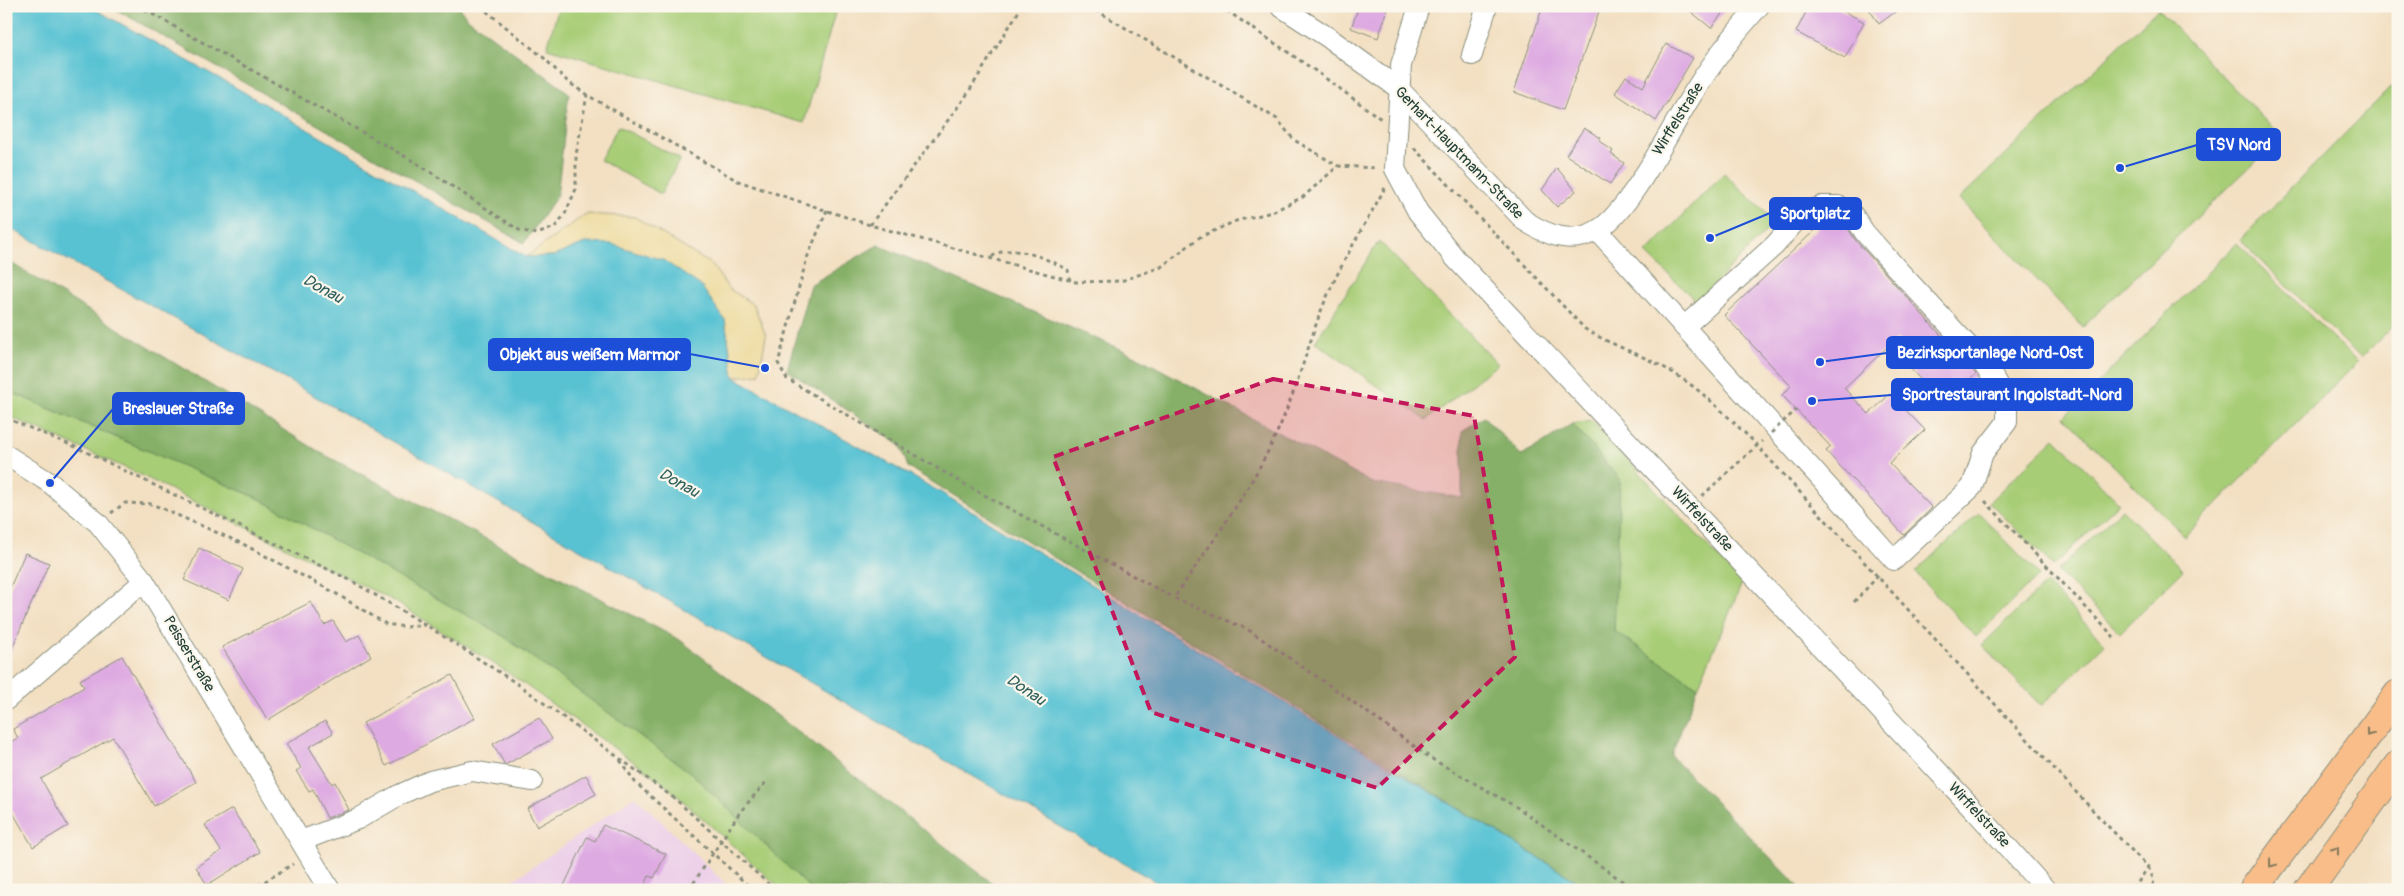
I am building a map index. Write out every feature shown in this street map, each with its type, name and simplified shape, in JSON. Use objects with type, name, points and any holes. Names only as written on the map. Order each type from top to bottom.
[{"type":"highway","points":[[2252,890],[2398,694]]},
{"type":"highway","points":[[2308,890],[2398,765]]},
{"type":"street","name":"Gerhart-Hauptmann-Straße","points":[[1280,6],[1329,38],[1398,88],[1525,221],[1543,232],[1561,238],[1580,238],[1598,231]]},
{"type":"street","points":[[1395,169],[1398,88],[1401,65],[1419,6]]},
{"type":"street","points":[[1472,55],[1487,6]]},
{"type":"street","name":"Wirffelstraße","points":[[1598,231],[1624,206],[1690,97],[1722,50],[1759,6]]},
{"type":"street","name":"Wirffelstraße","points":[[1395,169],[1418,212],[1455,258],[2011,848],[2046,890]]},
{"type":"street","points":[[1598,231],[1684,328],[1894,560],[1972,487],[1983,453],[2007,422],[2007,402],[1994,378],[1974,352],[1899,271],[1853,215],[1838,206],[1822,206],[1800,216],[1775,245],[1684,328]]},
{"type":"street","name":"Peisserstraße","points":[[6,455],[50,483],[98,522],[144,581],[330,890]]},
{"type":"street","points":[[6,700],[144,581]]},
{"type":"street","points":[[305,847],[398,795],[430,781],[472,771],[532,781]]},
{"type":"path","points":[[138,6],[415,162],[519,230],[537,234],[555,226],[564,214],[576,189],[576,155],[587,94]]},
{"type":"path","points":[[480,6],[544,58],[566,81],[738,181],[870,224],[1070,281],[1121,281],[1161,267],[1200,237],[1236,221],[1272,212],[1303,197],[1338,166]]},
{"type":"path","points":[[870,224],[966,96],[1022,6]]},
{"type":"path","points":[[1089,6],[1276,119],[1294,140],[1338,166],[1395,169],[1345,259],[1313,334],[1294,393],[1272,442],[1233,509],[1174,598]]},
{"type":"path","points":[[1220,6],[1317,72],[1397,131],[1585,329],[1608,343],[1674,373],[1710,399],[1757,446],[2099,817],[2148,867],[2154,880],[2152,890]]},
{"type":"path","points":[[827,210],[807,258],[778,363],[787,379],[964,484],[1174,598],[1247,629],[1432,759],[1518,808],[1635,890]]},
{"type":"path","points":[[991,258],[997,252],[1006,251],[1042,257],[1068,270],[1070,281]]},
{"type":"path","points":[[1770,434],[1796,410]]},
{"type":"path","points":[[6,418],[78,448],[350,580],[426,625],[519,685],[674,798],[775,890]]},
{"type":"path","points":[[1690,506],[1757,446]]},
{"type":"path","points":[[1972,487],[2115,638]]},
{"type":"path","points":[[98,522],[125,503],[152,504],[243,544],[335,593],[386,624],[405,627],[426,625]]},
{"type":"path","points":[[1854,602],[1878,576]]},
{"type":"path","points":[[617,756],[635,782],[754,890]]},
{"type":"path","points":[[689,890],[740,812],[767,781]]},
{"type":"path","points":[[251,890],[305,847]]},
{"type":"path","points":[[2133,890],[2148,867]]},
{"type":"highlighted area","points":[[1273,379],[1474,416],[1515,657],[1377,788],[1151,712],[1053,457]]},
{"type":"shaded area","points":[[635,796],[732,890],[499,890]]},
{"type":"green space","points":[[110,6],[459,6],[467,18],[569,93],[557,196],[524,243]]},
{"type":"green space","points":[[559,6],[837,6],[804,123],[547,48]]},
{"type":"green space","points":[[2158,9],[2281,137],[2083,327],[1959,199]]},
{"type":"green space","points":[[2398,80],[2398,321],[2361,358],[2240,240]]},
{"type":"green space","points":[[618,126],[680,159],[661,194],[600,160]]},
{"type":"green space","points":[[1724,173],[1775,222],[1697,302],[1646,253]]},
{"type":"green space","points":[[1379,241],[1498,364],[1426,420],[1315,342]]},
{"type":"green space","points":[[2237,243],[2357,362],[2185,536],[2064,417]]},
{"type":"green space","points":[[878,245],[1132,354],[1372,483],[1462,498],[1462,431],[1484,417],[1522,456],[1572,424],[1620,479],[1614,631],[1698,687],[1671,756],[1802,890],[1591,890],[908,467],[900,445],[787,370],[810,285]]},
{"type":"green space","points":[[6,260],[323,454],[680,640],[1001,890],[812,890],[691,773],[502,635],[260,499],[6,390]]},
{"type":"green space","points":[[6,390],[260,499],[502,635],[691,773],[812,890],[782,890],[662,782],[507,672],[394,601],[139,474],[6,415]]},
{"type":"green space","points":[[1592,421],[1742,583],[1698,687],[1614,631],[1620,479],[1572,424]]},
{"type":"green space","points":[[2055,438],[2119,503],[2053,566],[1989,502]]},
{"type":"green space","points":[[2122,509],[2183,570],[2120,633],[2057,571]]},
{"type":"green space","points":[[1979,513],[2039,575],[1976,637],[1915,572]]},
{"type":"green space","points":[[2046,583],[2105,644],[2041,706],[1982,645]]},
{"type":"sand","points":[[586,214],[635,217],[712,265],[728,288],[754,305],[766,336],[759,374],[734,377],[725,320],[585,243],[554,256],[526,257]]},
{"type":"water","name":"Donau","points":[[6,6],[89,6],[235,87],[526,257],[554,256],[585,243],[611,244],[663,260],[701,286],[725,320],[734,377],[940,492],[1591,890],[1170,890],[290,382],[6,226]]},
{"type":"building","points":[[1359,6],[1389,6],[1378,38],[1351,28]]},
{"type":"building","points":[[1543,6],[1601,6],[1563,110],[1514,92]]},
{"type":"building","points":[[1684,6],[1728,6],[1711,28]]},
{"type":"building","points":[[1809,6],[1834,6],[1864,22],[1845,58],[1796,32]]},
{"type":"building","points":[[1867,6],[1903,6],[1879,24]]},
{"type":"building","points":[[1666,44],[1693,58],[1656,121],[1615,93],[1626,76],[1643,87]]},
{"type":"building","points":[[1584,128],[1601,138],[1599,141],[1613,151],[1611,154],[1624,163],[1610,184],[1566,155]]},
{"type":"building","points":[[1557,168],[1576,191],[1557,207],[1542,190]]},
{"type":"building","points":[[1828,218],[1835,218],[1845,224],[1856,241],[1976,374],[1943,404],[1908,366],[1916,358],[1897,338],[1844,388],[1869,414],[1890,394],[1925,430],[1889,463],[1932,508],[1904,535],[1826,451],[1831,447],[1782,395],[1791,386],[1724,315]]},
{"type":"building","points":[[199,548],[243,569],[229,600],[184,580]]},
{"type":"building","points":[[25,553],[49,563],[6,662],[6,597]]},
{"type":"building","points":[[311,602],[324,625],[333,621],[346,642],[359,635],[371,656],[268,720],[222,647]]},
{"type":"building","points":[[122,656],[196,782],[154,806],[113,737],[41,779],[68,826],[33,847],[6,801],[6,744],[18,738],[13,729],[84,687],[80,680]]},
{"type":"building","points":[[452,675],[475,718],[386,766],[363,723]]},
{"type":"building","points":[[539,718],[552,739],[505,765],[493,744]]},
{"type":"building","points":[[325,721],[333,733],[309,747],[332,784],[335,782],[349,810],[327,818],[313,789],[309,791],[296,771],[301,768],[286,744]]},
{"type":"building","points":[[586,775],[596,794],[537,827],[527,809]]},
{"type":"building","points":[[232,809],[260,852],[207,885],[196,867],[221,851],[205,825]]},
{"type":"building","points":[[603,825],[666,854],[654,878],[649,876],[643,890],[562,890],[587,837],[595,841]]},
{"type":"place","name":"TSV Nord","points":[[2120,168]]},
{"type":"place","name":"Sportplatz","points":[[1710,238]]},
{"type":"place","name":"Bezirksportanlage Nord-Ost","points":[[1820,362]]},
{"type":"place","name":"Objekt aus weißem Marmor","points":[[765,368]]},
{"type":"place","name":"Sportrestaurant Ingolstadt-Nord","points":[[1812,401]]},
{"type":"place","name":"Breslauer Straße","points":[[50,483]]}]
